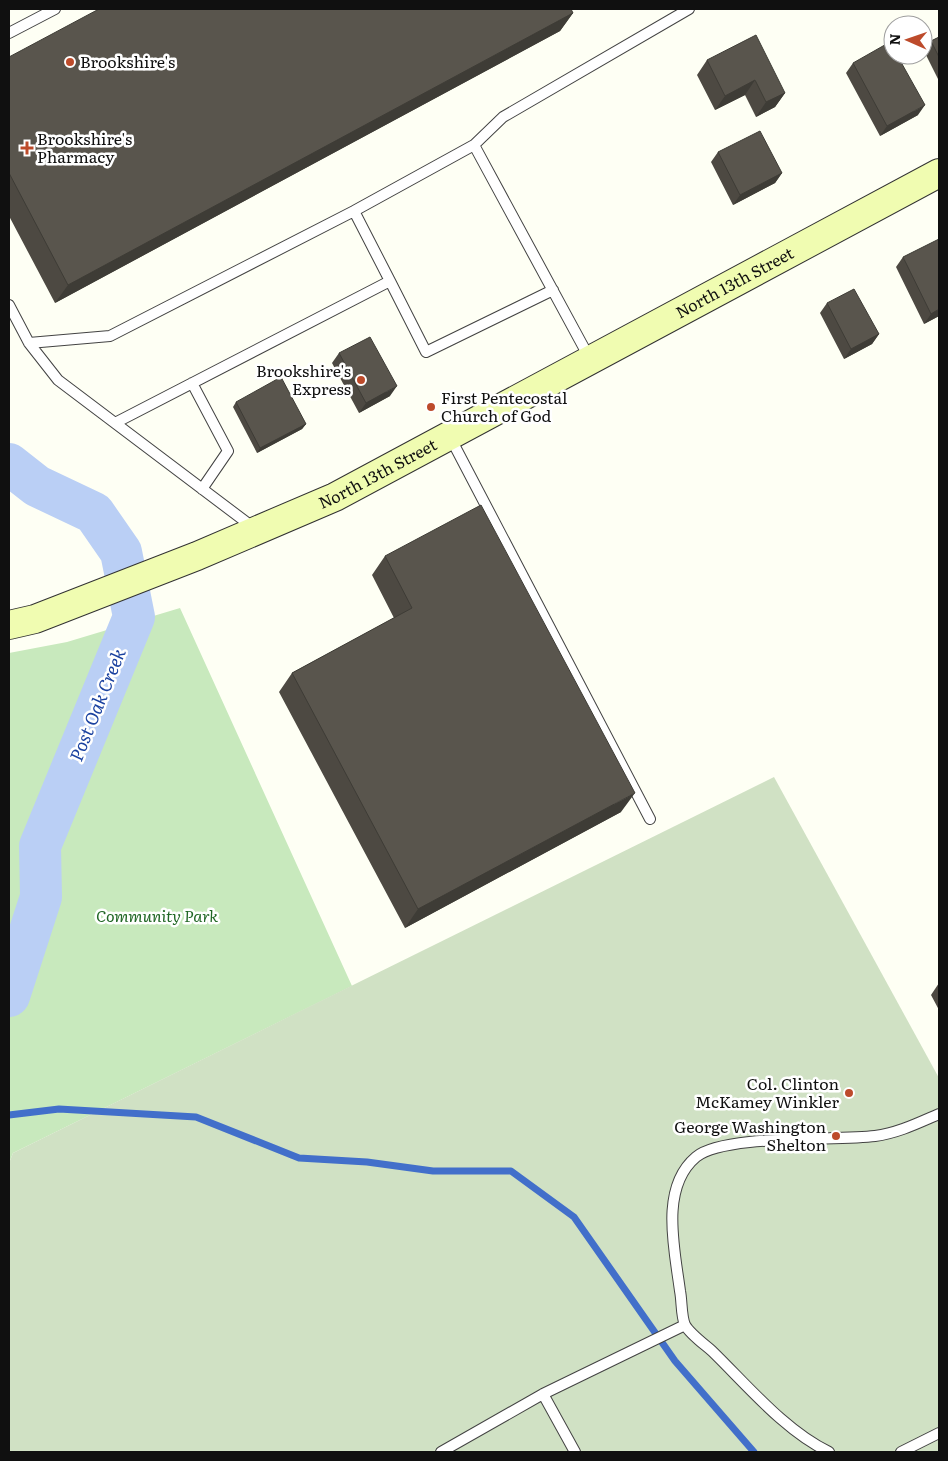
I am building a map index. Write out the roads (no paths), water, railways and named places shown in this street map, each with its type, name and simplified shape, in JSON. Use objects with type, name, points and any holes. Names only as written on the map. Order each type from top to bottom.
[{"type":"street","name":"North 13th Street","points":[[22,622],[197,556],[335,497],[939,173]]},
{"type":"lane","points":[[9,33],[55,9]]},
{"type":"lane","points":[[29,342],[110,336],[354,211],[474,144],[503,117],[689,9]]},
{"type":"lane","points":[[474,144],[591,360]]},
{"type":"lane","points":[[354,211],[426,352],[553,290]]},
{"type":"lane","points":[[115,423],[390,281]]},
{"type":"lane","points":[[9,304],[29,342],[58,380],[257,530]]},
{"type":"lane","points":[[192,383],[228,450],[202,489]]},
{"type":"lane","points":[[450,436],[650,819]]},
{"type":"lane","points":[[829,1452],[815,1446],[788,1425],[685,1324],[674,1245],[673,1204],[680,1179],[696,1157],[717,1148],[746,1143],[875,1136],[899,1132],[939,1114]]},
{"type":"lane","points":[[440,1452],[543,1394],[685,1324]]},
{"type":"lane","points":[[543,1394],[575,1452]]},
{"type":"lane","points":[[901,1452],[939,1433]]},
{"type":"waterway","name":"Post Oak Creek","points":[[9,464],[37,486],[94,513],[121,552],[134,617],[40,846],[41,897],[9,996]]},
{"type":"waterway","points":[[9,1115],[59,1109],[196,1117],[299,1158],[367,1162],[433,1171],[511,1171],[574,1217],[675,1361],[754,1452]]},
{"type":"place","name":"Brookshire's","points":[[70,62]]},
{"type":"place","name":"Brookshire's Pharmacy","points":[[27,148]]},
{"type":"place","name":"Brookshire's Express","points":[[361,380]]},
{"type":"place","name":"First Pentecostal Church of God","points":[[431,407]]},
{"type":"place","name":"Col. Clinton McKamey Winkler","points":[[849,1093]]},
{"type":"place","name":"George Washington Shelton","points":[[836,1136]]},
{"type":"park label","name":"Community Park","points":[[157,916]]}]
